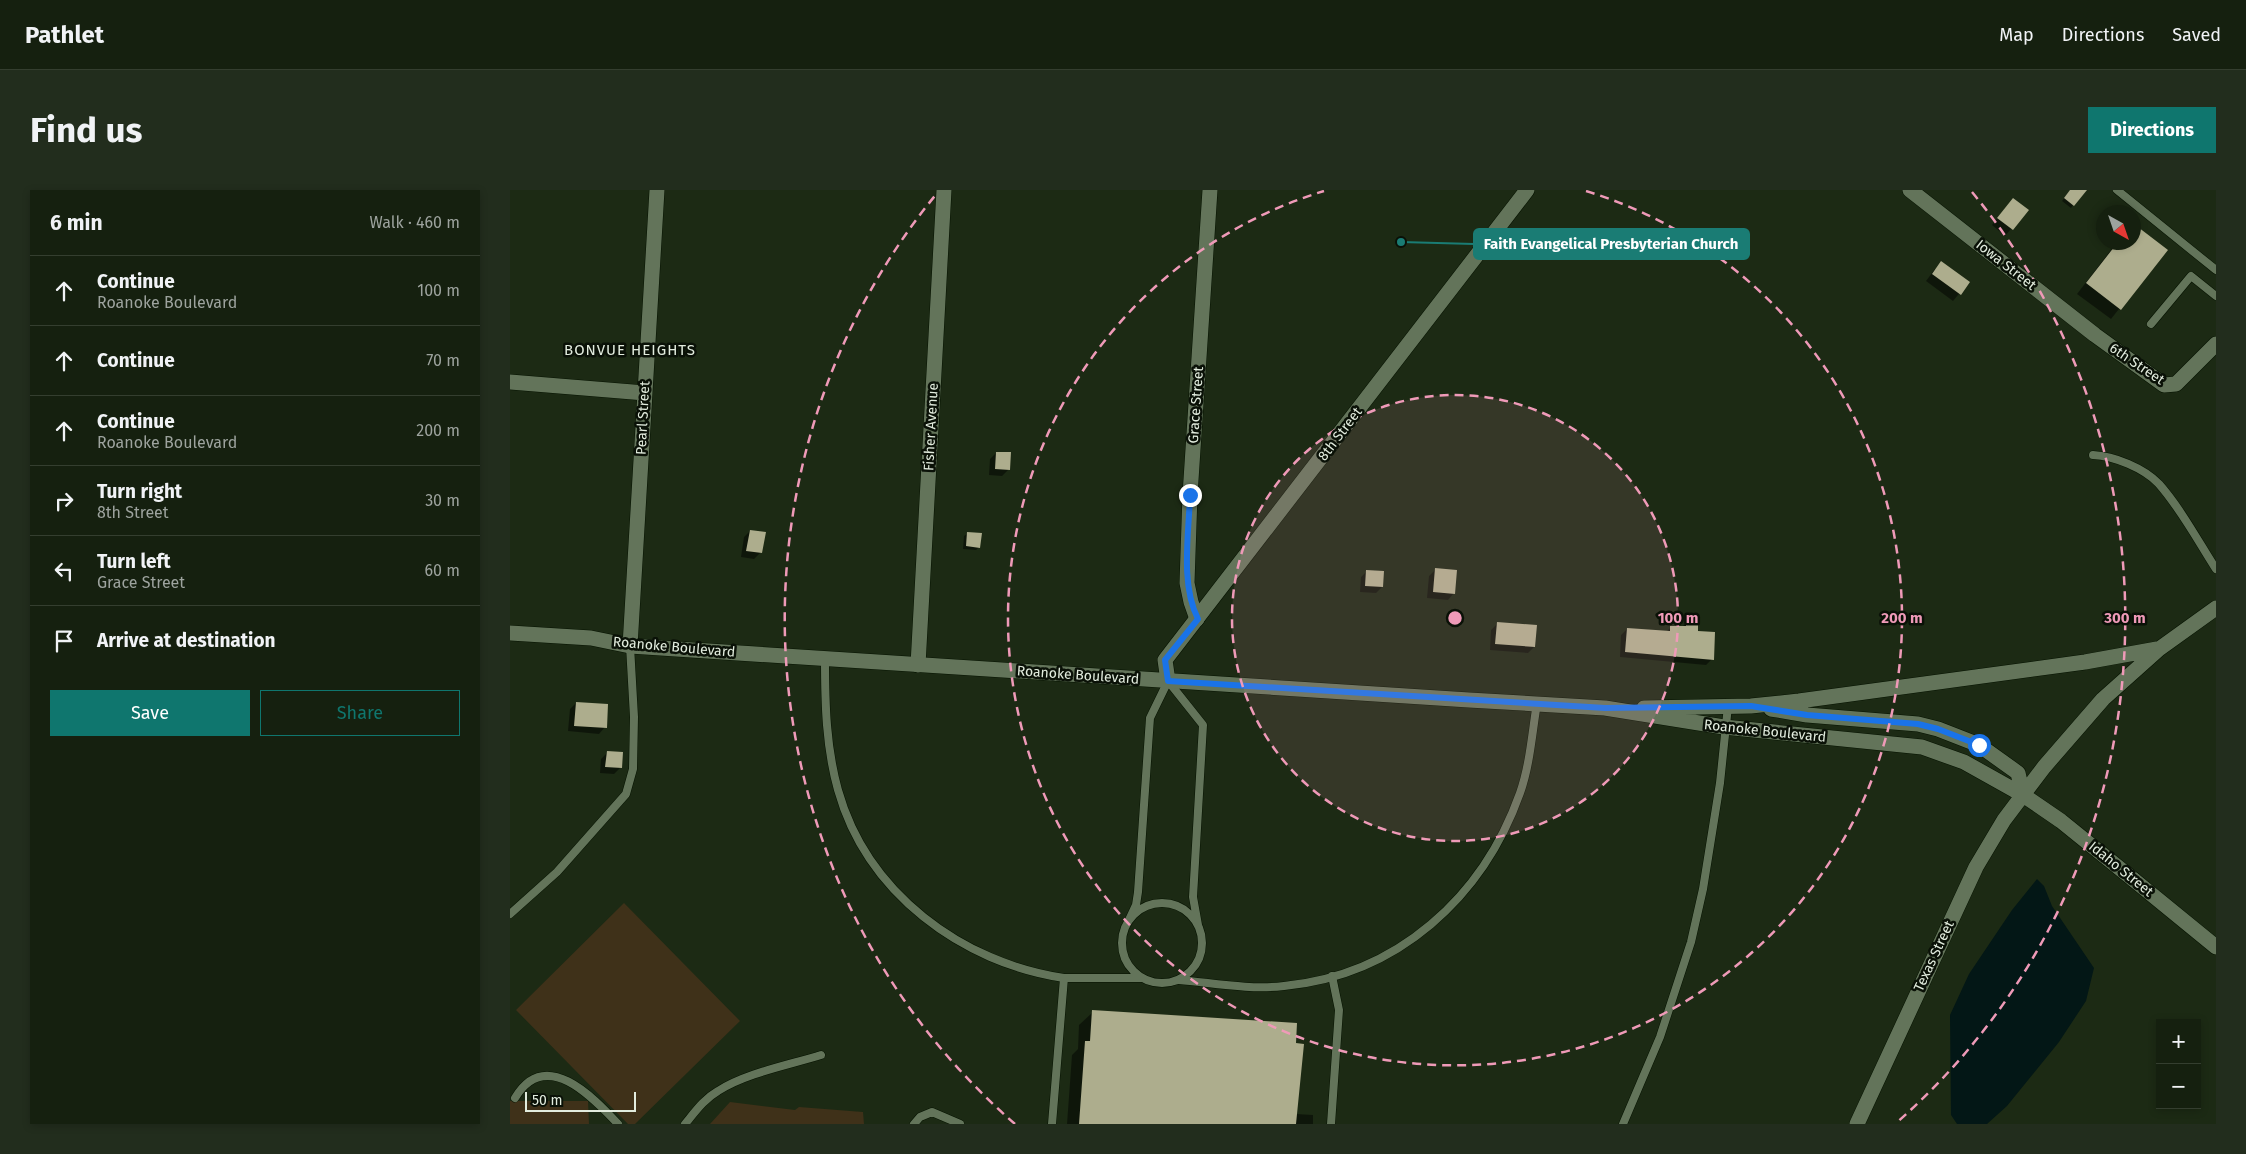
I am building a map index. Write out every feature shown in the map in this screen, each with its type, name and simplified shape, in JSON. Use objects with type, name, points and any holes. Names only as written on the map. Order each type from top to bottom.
[{"type":"main road","name":"Pearl Street","points":[[630,646],[657,190]]},
{"type":"main road","name":"Fisher Avenue","points":[[918,665],[944,190]]},
{"type":"main road","name":"Grace Street","points":[[1198,619],[1191,602],[1187,583],[1190,495],[1210,190]]},
{"type":"main road","name":"8th Street","points":[[1168,681],[1165,660],[1526,190]]},
{"type":"main road","name":"Iowa Street","points":[[1918,192],[2102,340]]},
{"type":"main road","name":"6th Street","points":[[2102,340],[2164,385],[2170,386],[2176,384],[2191,371],[2216,344]]},
{"type":"main road","points":[[510,382],[645,393]]},
{"type":"main road","points":[[2023,795],[2103,698],[2159,649],[2216,608]]},
{"type":"main road","name":"Roanoke Boulevard","points":[[510,633],[591,638],[630,646],[1605,708],[1724,727],[1922,747],[1964,762],[2023,795]]},
{"type":"main road","points":[[1605,708],[1751,706],[2075,664],[2159,649]]},
{"type":"main road","name":"Roanoke Boulevard","points":[[1751,706],[1807,715],[1918,724],[1938,729],[1979,745],[2018,772],[2023,795]]},
{"type":"main road","name":"Idaho Street","points":[[2023,795],[2061,821],[2216,947]]},
{"type":"main road","name":"Texas Street","points":[[1856,1124],[1976,867],[2004,820],[2023,795]]},
{"type":"lane","points":[[2117,190],[2216,270]]},
{"type":"lane","points":[[2151,324],[2191,276],[2216,296]]},
{"type":"lane","points":[[2092,454],[2123,461],[2158,483],[2216,568]]},
{"type":"lane","points":[[510,914],[557,872],[626,794],[633,769],[634,717],[630,646]]},
{"type":"lane","points":[[825,659],[827,733],[839,792],[852,826],[884,878],[922,917],[975,952],[1018,969],[1064,978],[1142,978],[1160,983],[1179,980],[1268,987],[1304,983],[1332,976],[1378,960],[1417,935],[1457,902],[1480,872],[1500,838],[1520,791],[1537,704]]},
{"type":"lane","points":[[1142,978],[1132,970],[1125,960],[1122,946],[1124,932],[1136,905],[1138,892],[1150,718],[1168,681],[1203,725],[1193,897],[1202,938],[1201,951],[1197,963],[1189,973],[1179,980]]},
{"type":"lane","points":[[1623,1124],[1663,1028],[1691,942],[1703,889],[1720,783],[1724,727],[1728,706]]},
{"type":"lane","points":[[1130,920],[1139,911],[1152,905],[1165,904],[1178,907],[1190,914],[1198,925]]},
{"type":"lane","points":[[1331,1124],[1340,1010],[1332,976]]},
{"type":"lane","points":[[1052,1124],[1064,978]]},
{"type":"lane","points":[[685,1124],[699,1106],[716,1092],[733,1083],[821,1055]]},
{"type":"lane","points":[[515,1098],[528,1081],[540,1075],[549,1075],[578,1087],[601,1106],[618,1124]]},
{"type":"lane","points":[[914,1124],[920,1117],[932,1112],[960,1124]]},
{"type":"shaded area","points":[[2037,879],[2044,886],[2052,906],[2094,968],[2086,1001],[2059,1042],[2007,1106],[1987,1124],[1957,1124],[1951,1115],[1950,1015],[1969,974],[2012,910]]},
{"type":"shaded area","points":[[624,903],[740,1021],[635,1124],[628,1124],[516,1010]]},
{"type":"shaded area","points":[[510,1101],[588,1101],[589,1124],[510,1124]]},
{"type":"shaded area","points":[[730,1102],[795,1110],[799,1107],[863,1112],[864,1124],[710,1124]]},
{"type":"building","points":[[2070,190],[2087,190],[2074,206],[2064,198]]},
{"type":"building","points":[[2013,198],[2029,210],[2013,230],[1997,218]]},
{"type":"building","points":[[2141,229],[2168,250],[2121,310],[2086,283],[2112,250],[2141,250]]},
{"type":"building","points":[[1941,261],[1970,282],[1961,295],[1932,274]]},
{"type":"building","points":[[996,452],[1011,452],[1010,470],[995,469]]},
{"type":"building","points":[[750,530],[766,532],[762,553],[746,551]]},
{"type":"building","points":[[967,532],[982,533],[980,548],[966,546]]},
{"type":"building","points":[[1435,568],[1457,570],[1455,594],[1433,592]]},
{"type":"building","points":[[1366,570],[1384,571],[1383,587],[1365,586]]},
{"type":"building","points":[[1686,621],[1698,622],[1698,631],[1715,632],[1714,660],[1625,652],[1627,628],[1670,631],[1670,626],[1686,626]]},
{"type":"building","points":[[1497,622],[1537,625],[1535,647],[1495,644]]},
{"type":"building","points":[[576,702],[608,704],[607,728],[574,726]]},
{"type":"building","points":[[607,751],[623,752],[622,768],[605,767]]},
{"type":"building","points":[[1092,1010],[1297,1023],[1296,1043],[1304,1044],[1296,1124],[1079,1124],[1085,1041],[1090,1041]]},
{"type":"place","name":"Faith Evangelical Presbyterian Church","points":[[1401,242]]},
{"type":"district","name":"BONVUE HEIGHTS","points":[[630,350]]},
{"type":"route","points":[[1190,495],[1187,583],[1194,613],[1198,619],[1165,660],[1168,681],[1605,708],[1751,706],[1807,715],[1918,724],[1957,735],[1979,745]]}]
